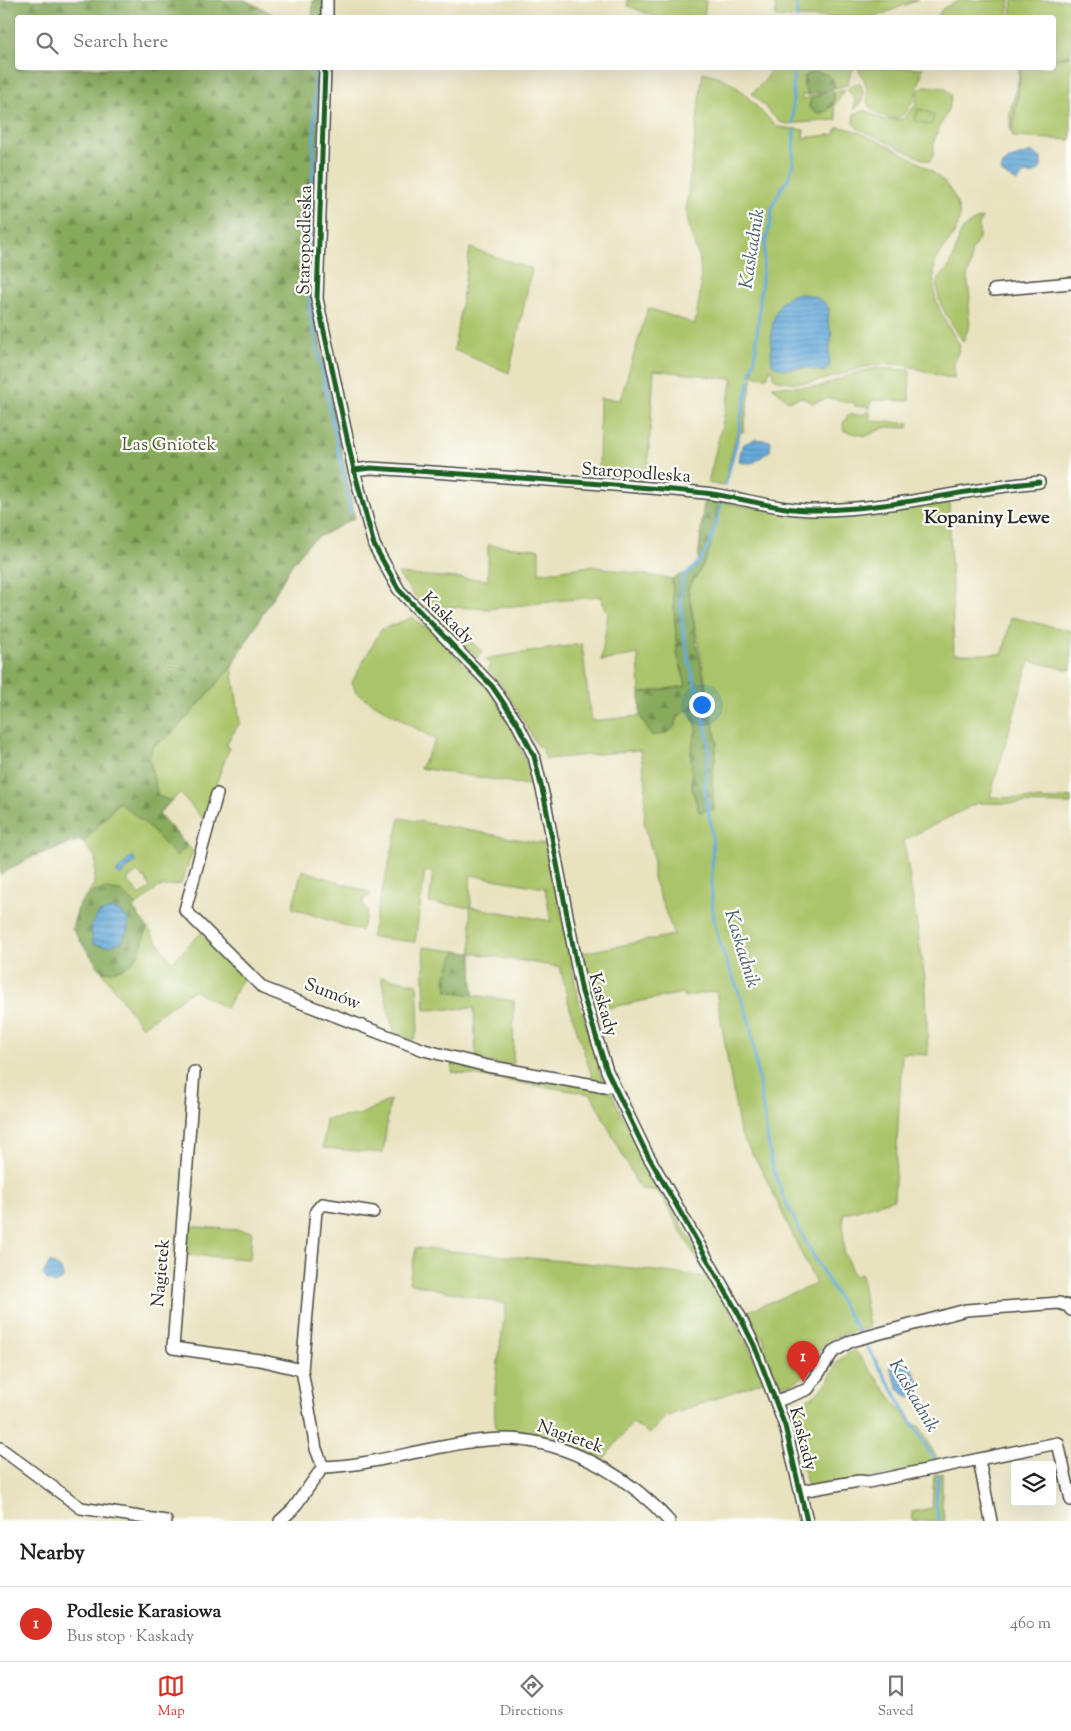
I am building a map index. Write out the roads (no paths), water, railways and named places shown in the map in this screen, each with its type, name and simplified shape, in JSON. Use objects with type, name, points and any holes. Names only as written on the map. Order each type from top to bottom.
[{"type":"street","points":[[327,0],[327,15]]},
{"type":"street","name":"Staropodleska","points":[[325,70],[317,299],[364,512]]},
{"type":"street","points":[[994,290],[1071,283]]},
{"type":"street","name":"Staropodleska","points":[[354,470],[371,468],[707,493],[799,510],[907,502],[978,488],[1039,482]]},
{"type":"street","name":"Kaskady","points":[[364,512],[374,545],[388,574],[399,590],[492,686],[517,723],[534,756],[545,802],[582,992],[613,1085],[646,1152],[738,1313],[777,1402],[801,1491],[807,1521]]},
{"type":"street","name":"Sumów","points":[[217,794],[185,910],[263,988],[424,1050],[487,1066],[605,1086],[613,1085]]},
{"type":"street","name":"Nagietek","points":[[194,1072],[174,1348],[232,1355],[302,1370]]},
{"type":"street","points":[[280,1521],[293,1509],[323,1466],[316,1449],[302,1370],[316,1211],[322,1204],[373,1212]]},
{"type":"street","points":[[777,1402],[808,1389],[833,1352],[851,1341],[966,1310],[1059,1303],[1068,1306],[1071,1310]]},
{"type":"street","name":"Nagietek","points":[[323,1466],[334,1466],[490,1439],[522,1440],[552,1447],[613,1473],[642,1492],[669,1521]]},
{"type":"street","name":"Kaskady","points":[[801,1491],[859,1481],[868,1482],[1058,1443],[1071,1500]]},
{"type":"street","points":[[0,1448],[81,1508],[166,1521]]},
{"type":"street","points":[[979,1460],[992,1521]]},
{"type":"water","points":[[1032,152],[1041,158],[1041,168],[1032,175],[1025,173],[1017,182],[1001,172],[1002,166],[1010,159]]},
{"type":"water","points":[[795,294],[805,294],[814,297],[823,301],[829,309],[828,321],[832,335],[829,354],[830,365],[824,372],[808,368],[782,369],[772,364],[771,345],[776,313],[780,304],[786,298]]},
{"type":"water","points":[[755,439],[771,441],[770,451],[753,463],[741,463],[739,460],[742,445]]},
{"type":"water","points":[[132,856],[136,861],[120,876],[116,872]]},
{"type":"water","points":[[111,909],[119,911],[128,919],[128,929],[122,942],[108,946],[93,944],[91,926],[99,913]]},
{"type":"water","points":[[50,1262],[59,1268],[63,1275],[63,1278],[54,1284],[47,1280],[43,1274]]},
{"type":"water","points":[[895,1361],[909,1362],[921,1386],[915,1395],[909,1397],[899,1390],[890,1367]]},
{"type":"waterway","name":"Kaskadnik","points":[[797,0],[797,15]]},
{"type":"waterway","points":[[316,70],[309,308],[351,513]]},
{"type":"waterway","name":"Kaskadnik","points":[[793,70],[793,123]]},
{"type":"waterway","name":"Kaskadnik","points":[[750,375],[755,359],[765,244],[772,208],[781,188],[788,180],[793,164],[794,131]]},
{"type":"waterway","name":"Kaskadnik","points":[[739,431],[749,382]]},
{"type":"waterway","name":"Kaskadnik","points":[[725,485],[739,434]]},
{"type":"waterway","name":"Kaskadnik","points":[[721,505],[716,525],[705,553],[699,562],[684,575],[681,594],[681,614],[688,657],[709,745],[705,792],[712,833],[713,913],[719,942],[750,1024],[772,1166],[800,1230],[859,1332]]},
{"type":"waterway","name":"Kaskadnik","points":[[866,1345],[935,1461]]},
{"type":"waterway","name":"Kaskadnik","points":[[938,1476],[936,1505],[939,1521]]},
{"type":"place","name":"Podlesie Karasiowa","points":[[803,1382]]},
{"type":"district","name":"Kopaniny Lewe","points":[[987,518]]},
{"type":"park label","name":"Las Gniotek","points":[[169,446]]}]
